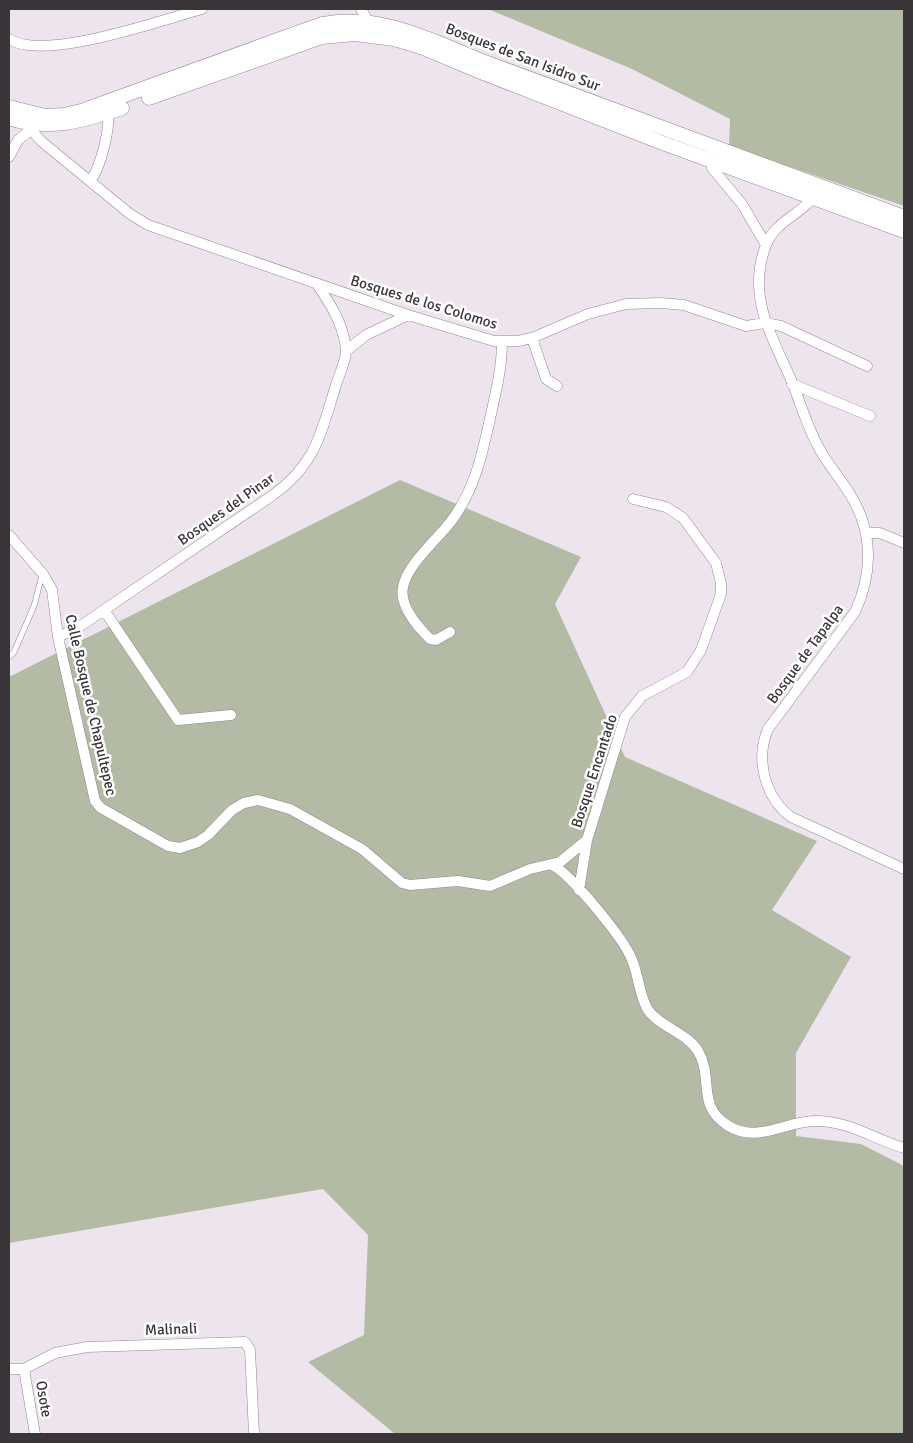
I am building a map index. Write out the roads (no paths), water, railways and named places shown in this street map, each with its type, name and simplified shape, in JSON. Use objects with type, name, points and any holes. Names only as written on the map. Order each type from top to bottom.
[{"type":"main road","name":"Bosques de San Isidro Sur","points":[[9,118],[30,122],[81,111],[107,108],[313,26],[329,22],[367,29],[414,32],[711,153],[816,190],[904,217]]},
{"type":"main road","name":"Bosques de San Isidro Sur","points":[[9,107],[30,122]]},
{"type":"main road","name":"Bosques de San Isidro Sur","points":[[816,190],[904,231]]},
{"type":"street","points":[[9,39],[24,45],[68,45],[202,9]]},
{"type":"street","points":[[361,9],[367,29]]},
{"type":"street","points":[[91,180],[98,166],[108,128],[107,108]]},
{"type":"street","points":[[9,157],[30,122]]},
{"type":"street","name":"Bosques de los Colomos","points":[[30,122],[41,141],[91,180],[130,214],[148,225],[408,315],[502,342],[532,338],[588,314],[626,304],[684,305],[746,326],[765,323],[781,326],[866,366]]},
{"type":"street","points":[[711,153],[716,175],[751,217],[766,245],[779,225],[816,190]]},
{"type":"street","name":"Bosque de Tapalpa","points":[[766,245],[758,278],[760,307],[765,323],[816,442],[862,517],[866,533],[867,570],[860,600],[850,620],[768,729],[764,739],[763,763],[772,798],[787,814],[904,869]]},
{"type":"street","points":[[316,283],[337,317],[346,351],[366,335],[408,315]]},
{"type":"street","points":[[532,338],[546,379],[557,386]]},
{"type":"street","points":[[450,632],[436,640],[430,639],[408,611],[402,595],[403,586],[414,566],[453,518],[476,478],[500,374],[502,342]]},
{"type":"street","name":"Bosques del Pinar","points":[[58,637],[70,633],[273,495],[296,477],[318,444],[346,351]]},
{"type":"street","points":[[792,384],[870,416]]},
{"type":"street","name":"Bosque Encantado","points":[[580,890],[587,840],[630,709],[642,696],[687,672],[701,650],[721,594],[720,574],[716,563],[683,518],[666,507],[633,499]]},
{"type":"street","points":[[866,533],[880,533],[904,543]]},
{"type":"street","name":"Calle Bosque de Chapultepec","points":[[9,535],[43,574],[53,593],[58,637],[96,804],[168,846],[180,848],[198,842],[208,835],[232,810],[244,803],[258,800],[290,810],[362,849],[405,884],[416,885],[458,881],[490,886],[530,868],[552,865],[568,858],[587,840]]},
{"type":"street","points":[[104,610],[178,720],[231,715]]},
{"type":"street","points":[[552,865],[580,890],[627,949],[648,1010],[685,1037],[698,1051],[705,1071],[708,1106],[717,1118],[738,1130],[752,1134],[765,1133],[799,1123],[829,1121],[865,1131],[904,1148]]},
{"type":"street","name":"Malinali","points":[[9,1369],[24,1368],[55,1353],[87,1347],[245,1342],[250,1350],[254,1433]]},
{"type":"street","name":"Osote","points":[[24,1368],[35,1434]]},
{"type":"lane","points":[[9,656],[14,652],[34,606],[43,574]]}]
